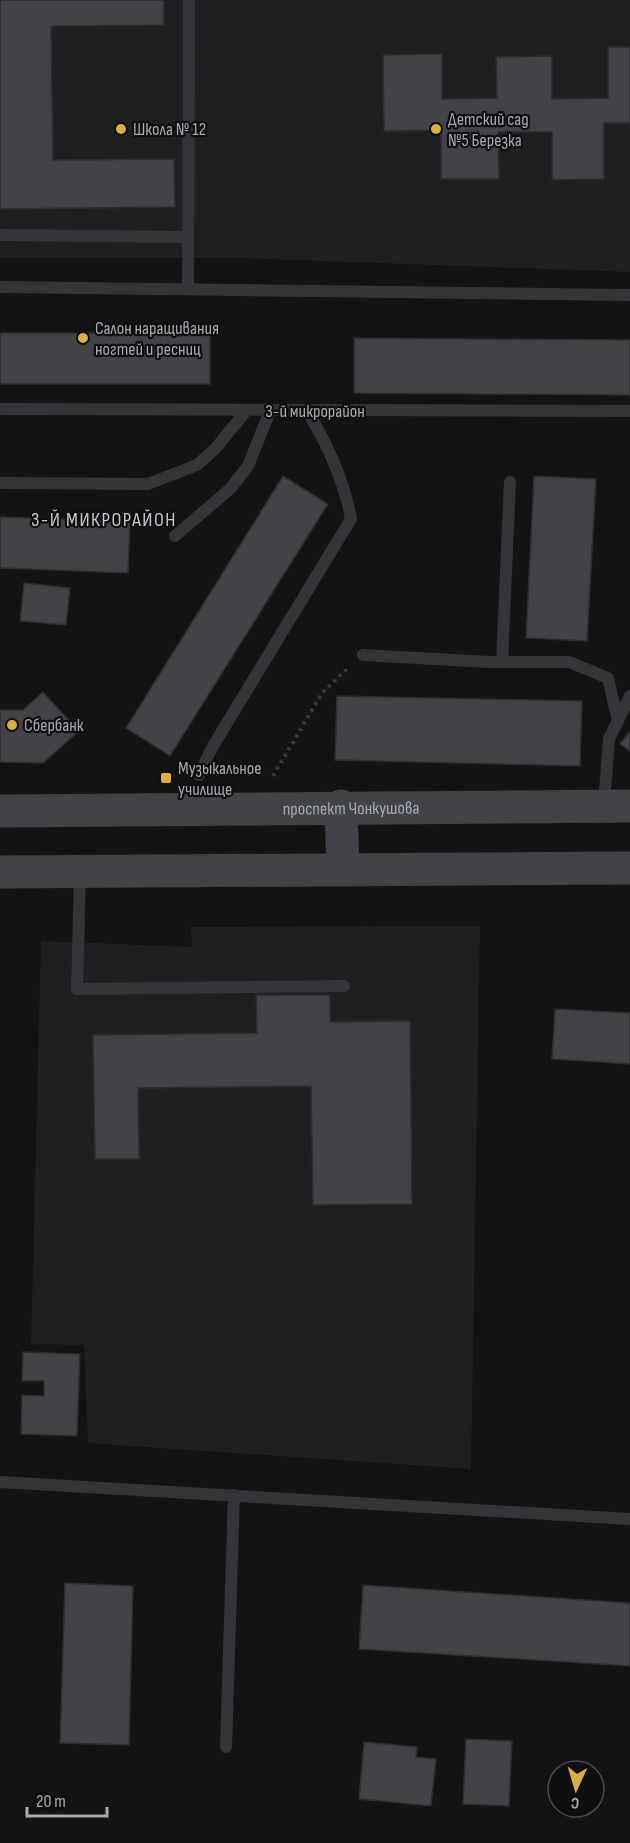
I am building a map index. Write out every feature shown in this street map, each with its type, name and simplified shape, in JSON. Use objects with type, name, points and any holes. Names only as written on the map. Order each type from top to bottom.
[{"type":"main road","name":"проспект Чонкушова","points":[[0,811],[341,806],[617,806]]},
{"type":"main road","points":[[341,806],[343,870]]},
{"type":"main road","points":[[0,872],[630,868]]},
{"type":"lane","points":[[188,289],[189,0]]},
{"type":"lane","points":[[0,235],[188,237]]},
{"type":"lane","points":[[0,287],[630,295]]},
{"type":"lane","name":"3-й микрорайон","points":[[0,409],[630,411]]},
{"type":"lane","points":[[0,483],[148,484],[197,465],[215,449],[246,411]]},
{"type":"lane","points":[[175,536],[230,489],[248,466],[270,411]]},
{"type":"lane","points":[[199,775],[213,746],[351,519],[347,493],[325,440],[307,411]]},
{"type":"lane","points":[[502,662],[510,482]]},
{"type":"lane","points":[[363,655],[569,663],[608,678],[618,721]]},
{"type":"lane","points":[[617,806],[609,739],[630,696]]},
{"type":"lane","points":[[80,872],[77,989],[344,986]]},
{"type":"lane","points":[[0,1482],[630,1519]]},
{"type":"lane","points":[[226,1747],[234,1495]]},
{"type":"path","points":[[273,776],[322,693],[363,655]]},
{"type":"shaded area","name":"Детский сад №5 Березка","points":[[0,0],[630,0],[630,272],[241,258],[0,258]]},
{"type":"shaded area","points":[[480,926],[471,1469],[88,1443],[84,1345],[31,1344],[41,941],[192,947],[191,927]]},
{"type":"building","points":[[0,0],[164,0],[164,25],[51,26],[53,160],[174,159],[175,207],[0,209]]},
{"type":"building","points":[[608,47],[630,47],[630,123],[604,123],[604,179],[552,180],[552,132],[498,132],[499,179],[441,179],[441,130],[384,131],[383,55],[442,54],[442,99],[497,98],[496,57],[552,56],[552,99],[608,98]]},
{"type":"building","points":[[0,333],[210,333],[210,384],[0,384]]},
{"type":"building","points":[[354,338],[630,340],[630,395],[354,393]]},
{"type":"building","points":[[283,476],[328,504],[170,756],[126,728]]},
{"type":"building","points":[[534,476],[596,479],[587,641],[526,638]]},
{"type":"building","points":[[0,517],[130,521],[128,573],[0,568]]},
{"type":"building","points":[[24,583],[70,588],[66,625],[20,621]]},
{"type":"building","points":[[43,692],[79,731],[43,763],[0,762],[0,710],[23,710]]},
{"type":"building","points":[[337,696],[582,701],[580,766],[335,760]]},
{"type":"building","points":[[630,731],[630,751],[620,744]]},
{"type":"building","points":[[256,995],[330,995],[330,1022],[410,1021],[412,1204],[313,1205],[311,1086],[138,1088],[139,1159],[95,1159],[93,1035],[257,1033]]},
{"type":"building","points":[[555,1009],[630,1013],[630,1064],[552,1059]]},
{"type":"building","points":[[23,1352],[80,1354],[77,1436],[21,1434],[22,1395],[44,1396],[44,1381],[22,1381]]},
{"type":"building","points":[[65,1583],[133,1586],[129,1745],[60,1743]]},
{"type":"building","points":[[363,1585],[630,1603],[630,1666],[359,1649]]},
{"type":"building","points":[[466,1739],[512,1741],[509,1806],[463,1804]]},
{"type":"building","points":[[364,1742],[417,1747],[416,1757],[436,1759],[431,1806],[359,1799]]},
{"type":"place","name":"Школа № 12","points":[[121,129]]},
{"type":"place","name":"Детский сад №5 Березка","points":[[436,129]]},
{"type":"place","name":"Салон наращивания ногтей и ресниц","points":[[83,338]]},
{"type":"place","name":"Сбербанк","points":[[12,725]]},
{"type":"place","name":"Музыкальное училище","points":[[166,778]]},
{"type":"district","name":"3-Й МИКРОРАЙОН","points":[[104,520]]}]
